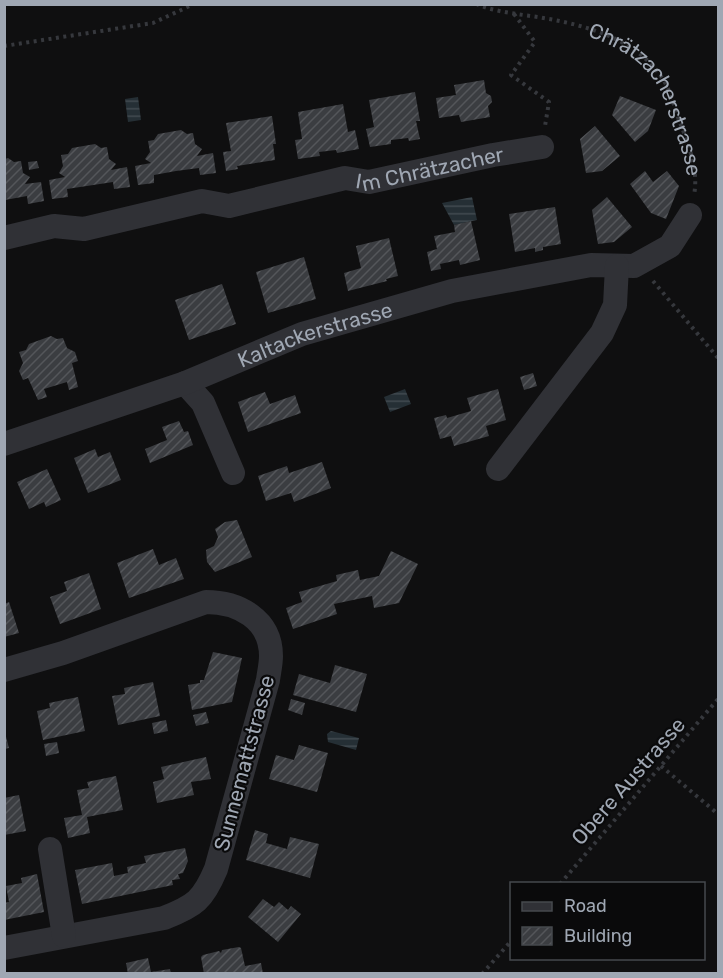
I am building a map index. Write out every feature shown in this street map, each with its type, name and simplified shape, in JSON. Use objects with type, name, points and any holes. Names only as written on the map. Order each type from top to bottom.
[{"type":"street","name":"Im Chrätzacher","points":[[4,238],[54,226],[84,230],[202,201],[230,206],[345,178],[369,182],[492,155],[542,147]]},
{"type":"street","name":"Chrätzacherstrasse","points":[[626,266],[670,246],[690,215]]},
{"type":"street","name":"Kaltackerstrasse","points":[[4,444],[185,383],[302,334],[452,291],[563,269],[591,265],[626,266]]},
{"type":"street","points":[[498,469],[602,333],[610,320],[626,266]]},
{"type":"street","points":[[185,383],[203,403],[233,473]]},
{"type":"street","name":"Sunnemattstrasse","points":[[4,670],[63,653],[206,602],[221,602],[248,613],[259,623],[268,639],[271,656],[268,680],[216,869],[201,899],[182,911],[164,918],[4,948]]},
{"type":"street","points":[[51,849],[64,936]]},
{"type":"path","points":[[4,46],[153,23],[194,4]]},
{"type":"path","name":"Chrätzacherstrasse","points":[[476,4],[488,9],[546,19],[609,34],[640,53],[665,81],[690,147],[696,186],[690,215]]},
{"type":"path","points":[[514,14],[535,42],[510,75],[549,102],[542,147]]},
{"type":"path","points":[[626,266],[652,279],[718,358]]},
{"type":"path","name":"Obere Austrasse","points":[[562,882],[718,699]]},
{"type":"path","points":[[661,766],[718,814]]},
{"type":"path","points":[[482,974],[510,942]]},
{"type":"shaded area","points":[[138,97],[141,120],[128,122],[125,99]]},
{"type":"shaded area","points":[[472,197],[477,220],[454,225],[442,203]]},
{"type":"shaded area","points":[[405,389],[411,404],[390,412],[384,397]]},
{"type":"shaded area","points":[[331,731],[359,738],[356,750],[328,742],[327,734]]},
{"type":"building","points":[[484,80],[486,93],[491,96],[492,102],[488,106],[490,117],[461,122],[459,115],[439,118],[436,98],[456,95],[454,85]]},
{"type":"building","points":[[415,92],[420,121],[416,121],[420,139],[391,140],[391,144],[370,147],[366,129],[374,127],[369,100]]},
{"type":"building","points":[[620,96],[656,110],[648,131],[635,142],[612,115]]},
{"type":"building","points":[[343,104],[348,132],[355,130],[359,149],[337,153],[336,150],[319,152],[320,156],[298,159],[295,140],[302,139],[298,112]]},
{"type":"building","points":[[272,116],[276,144],[273,144],[275,160],[237,166],[238,169],[226,171],[223,152],[231,151],[226,123]]},
{"type":"building","points":[[595,126],[620,156],[602,171],[586,173],[580,139]]},
{"type":"building","points":[[181,130],[187,134],[193,133],[195,144],[202,149],[197,156],[213,153],[216,173],[200,175],[199,168],[176,171],[154,175],[154,183],[138,185],[135,166],[151,163],[145,159],[150,152],[148,141],[154,140],[158,134]]},
{"type":"building","points":[[95,144],[101,148],[107,147],[109,159],[116,164],[111,170],[127,167],[130,187],[114,189],[113,182],[67,189],[68,197],[52,199],[49,180],[65,177],[59,173],[63,166],[61,155],[68,154],[72,148]]},
{"type":"building","points":[[8,158],[14,162],[21,161],[23,173],[30,177],[25,184],[41,182],[44,201],[28,204],[27,196],[5,200],[5,159]]},
{"type":"building","points":[[37,161],[39,168],[29,170],[28,162]]},
{"type":"building","points":[[645,171],[653,182],[667,171],[679,186],[666,219],[651,213],[630,184]]},
{"type":"building","points":[[607,197],[632,227],[614,242],[598,244],[592,210]]},
{"type":"building","points":[[555,207],[561,244],[543,247],[543,250],[535,252],[535,248],[515,252],[509,214]]},
{"type":"building","points":[[471,221],[480,260],[460,265],[459,260],[440,264],[441,269],[431,271],[427,252],[437,249],[434,236],[455,232],[454,225]]},
{"type":"building","points":[[389,238],[398,276],[348,291],[344,273],[361,268],[356,246]]},
{"type":"building","points":[[304,257],[316,299],[268,313],[256,272]]},
{"type":"building","points":[[222,284],[236,324],[189,340],[175,300]]},
{"type":"building","points":[[51,336],[57,339],[63,338],[67,348],[75,352],[78,361],[72,363],[78,387],[69,390],[67,382],[44,389],[47,397],[38,400],[28,378],[23,380],[19,371],[23,363],[19,352],[26,350],[29,344]]},
{"type":"building","points":[[533,373],[537,386],[524,390],[520,377]]},
{"type":"building","points":[[498,389],[506,420],[486,426],[489,436],[454,446],[451,436],[440,439],[434,418],[446,415],[447,418],[471,411],[467,398]]},
{"type":"building","points":[[265,392],[270,404],[295,395],[301,413],[248,432],[238,402]]},
{"type":"building","points":[[179,421],[184,432],[188,431],[193,445],[150,463],[145,449],[167,440],[162,427]]},
{"type":"building","points":[[95,449],[98,457],[110,452],[121,480],[88,493],[74,458]]},
{"type":"building","points":[[322,462],[331,488],[294,502],[291,493],[266,501],[258,476],[287,466],[289,473]]},
{"type":"building","points":[[47,469],[61,500],[46,507],[44,502],[29,509],[17,482]]},
{"type":"building","points":[[237,520],[252,557],[215,572],[207,562],[206,550],[214,546],[218,537],[215,529],[225,522]]},
{"type":"building","points":[[153,549],[159,565],[176,558],[184,579],[129,598],[117,563]]},
{"type":"building","points":[[391,551],[418,564],[399,603],[374,608],[372,596],[334,604],[337,614],[293,629],[286,608],[302,602],[299,592],[337,581],[336,575],[358,570],[360,580],[379,576]]},
{"type":"building","points":[[89,573],[101,609],[60,624],[50,597],[67,591],[64,582]]},
{"type":"building","points":[[9,602],[19,633],[4,637],[4,604]]},
{"type":"building","points":[[213,652],[242,658],[232,702],[192,710],[188,685],[204,680]]},
{"type":"building","points":[[335,665],[367,674],[356,712],[293,695],[299,674],[330,683]]},
{"type":"building","points":[[153,682],[160,716],[118,725],[112,696],[125,694],[124,688]]},
{"type":"building","points":[[78,697],[85,731],[43,740],[37,711],[50,708],[49,703]]},
{"type":"building","points":[[291,699],[305,703],[302,715],[288,710]]},
{"type":"building","points":[[206,712],[209,723],[196,726],[193,715]]},
{"type":"building","points":[[166,720],[168,731],[154,734],[152,723]]},
{"type":"building","points":[[4,729],[9,748],[4,749]]},
{"type":"building","points":[[57,742],[59,753],[46,756],[44,744]]},
{"type":"building","points":[[299,745],[328,753],[317,792],[269,779],[276,755],[294,760]]},
{"type":"building","points":[[206,757],[211,779],[191,782],[194,795],[157,803],[153,782],[164,779],[161,767]]},
{"type":"building","points":[[116,776],[123,810],[87,817],[90,833],[68,838],[64,818],[82,815],[77,790],[89,788],[87,782]]},
{"type":"building","points":[[19,795],[26,831],[4,835],[4,798]]},
{"type":"building","points":[[255,830],[268,834],[266,843],[287,849],[290,837],[319,844],[310,878],[246,860]]},
{"type":"building","points":[[185,848],[188,861],[183,873],[178,874],[180,879],[172,880],[173,885],[82,904],[75,870],[112,863],[114,876],[128,873],[127,867],[146,863],[144,856]]},
{"type":"building","points":[[37,874],[44,912],[4,920],[4,903],[9,902],[6,886],[22,883],[21,878]]},
{"type":"building","points":[[263,899],[274,907],[279,902],[288,910],[291,906],[301,914],[278,942],[248,917]]},
{"type":"building","points":[[239,947],[245,966],[261,963],[263,974],[204,974],[201,957],[203,955],[219,951],[221,953],[222,950]]},
{"type":"building","points":[[148,958],[151,972],[170,969],[171,974],[128,974],[126,963]]}]
